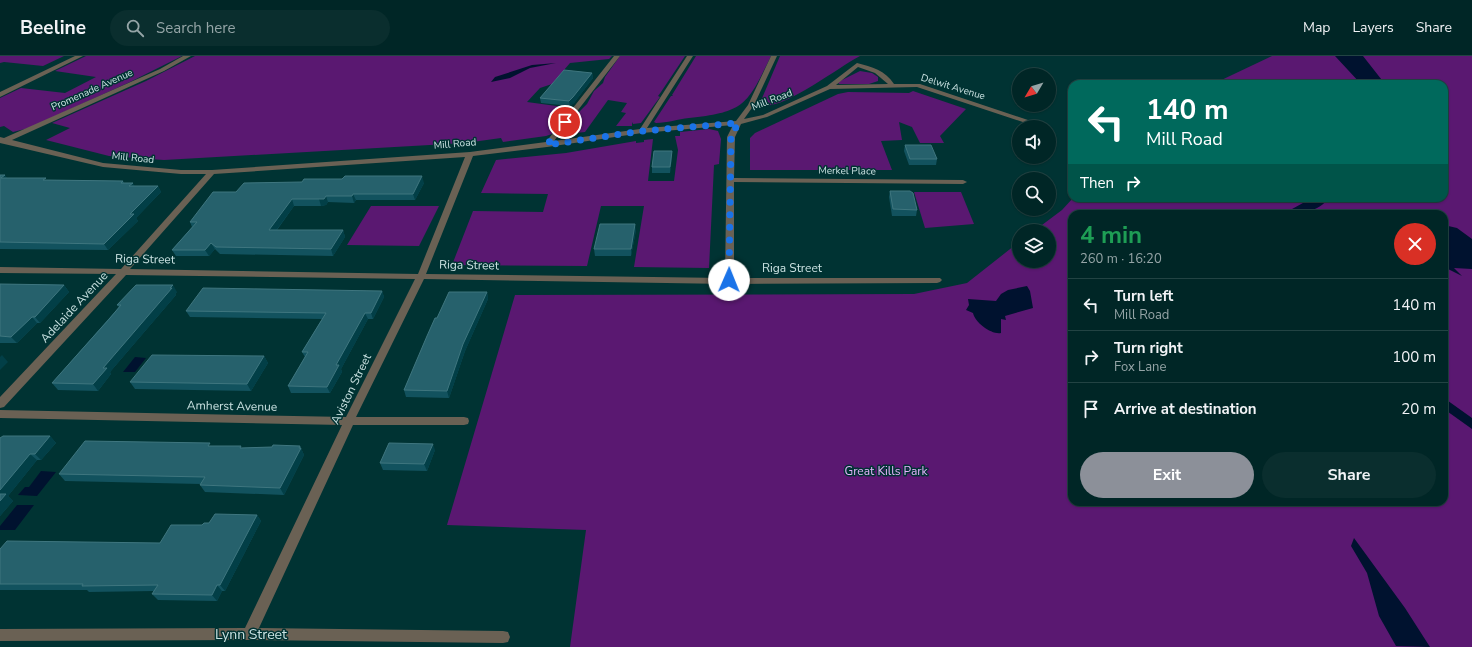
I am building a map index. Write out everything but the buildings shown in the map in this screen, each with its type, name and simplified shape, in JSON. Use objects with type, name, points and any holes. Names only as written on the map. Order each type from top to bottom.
[{"type":"street","points":[[0,95],[80,56]]},
{"type":"street","name":"Promenade Avenue","points":[[1,140],[162,70],[188,56]]},
{"type":"street","points":[[547,145],[617,56]]},
{"type":"street","points":[[642,131],[690,56]]},
{"type":"street","points":[[729,280],[732,180],[731,137],[750,105],[774,56]]},
{"type":"street","name":"Mill Road","points":[[1,140],[103,165],[158,171],[212,172],[470,154],[547,145],[642,131],[738,123],[765,116],[828,87],[857,65],[883,74],[889,79],[892,85]]},
{"type":"street","name":"Delwit Avenue","points":[[828,87],[918,85],[1024,120]]},
{"type":"street","name":"Aviston Street","points":[[249,634],[349,421],[421,276],[470,154]]},
{"type":"street","name":"Adelaide Avenue","points":[[0,404],[124,271],[212,172]]},
{"type":"street","name":"Merkel Place","points":[[732,180],[963,182]]},
{"type":"street","name":"Riga Street","points":[[0,270],[729,280],[937,280]]},
{"type":"street","name":"Amherst Avenue","points":[[0,414],[349,421],[464,421]]},
{"type":"street","name":"Lynn Street","points":[[0,635],[249,634],[503,637]]},
{"type":"green space","points":[[0,56],[64,56],[43,66],[4,62],[0,63]]},
{"type":"green space","points":[[86,56],[182,56],[130,82],[29,128],[13,132],[4,126],[0,127],[0,98],[21,88],[65,93],[96,77],[55,71]]},
{"type":"green space","points":[[195,56],[612,56],[609,59],[570,63],[552,84],[540,88],[527,102],[571,108],[552,134],[546,136],[503,142],[501,138],[465,143],[164,160],[109,156],[46,140],[70,128],[52,123],[146,81]]},
{"type":"green space","points":[[620,56],[685,56],[658,96],[660,97],[641,123],[633,124],[632,122],[632,126],[616,126],[626,113],[621,112],[627,103],[608,100],[585,132],[576,133],[566,131],[565,129],[567,124],[587,104],[594,91],[603,83],[605,77]]},
{"type":"green space","points":[[696,56],[771,56],[756,86],[749,96],[733,109],[708,116],[656,123],[654,122],[671,96],[673,96],[672,95]]},
{"type":"green space","points":[[780,56],[860,56],[813,86],[786,100],[764,106],[760,103]]},
{"type":"green space","name":"Great Kills Park","points":[[1272,56],[1472,56],[1472,647],[570,647],[586,530],[447,525],[515,295],[914,294],[967,283],[1012,248],[1012,268],[1056,268],[1056,224],[1043,224],[1056,216],[1069,202],[1448,202],[1448,80],[1221,80]]},
{"type":"green space","points":[[860,71],[872,73],[878,77],[878,81],[869,84],[839,84],[838,82]]},
{"type":"green space","points":[[913,91],[966,109],[940,136],[944,143],[920,143],[912,127],[899,122],[902,140],[881,141],[892,170],[750,170],[750,138],[755,133],[838,94],[848,92],[909,93]]},
{"type":"green space","points":[[709,129],[718,131],[721,139],[719,164],[714,165],[709,268],[634,267],[644,206],[601,206],[587,266],[452,265],[473,211],[543,212],[548,194],[481,193],[496,160],[566,153],[636,141],[636,143],[644,142],[644,140],[653,139],[648,181],[674,181],[678,150],[675,136],[680,136],[680,132]]},
{"type":"green space","points":[[914,192],[961,192],[974,224],[925,228]]},
{"type":"green space","points":[[371,206],[439,206],[419,246],[347,245]]},
{"type":"water","points":[[1335,56],[1363,56],[1382,80],[1357,80]]},
{"type":"water","points":[[556,63],[530,68],[510,78],[491,82],[495,77],[532,65]]},
{"type":"water","points":[[1305,202],[1326,202],[1312,210],[1290,210]]},
{"type":"water","points":[[1448,226],[1457,228],[1472,239],[1472,269],[1454,268],[1462,276],[1448,269]]},
{"type":"water","points":[[1027,286],[1030,291],[1033,308],[1005,316],[1006,320],[1001,319],[1001,333],[993,332],[984,328],[974,317],[973,313],[966,310],[969,305],[968,299],[996,301],[1001,294],[1008,290]]},
{"type":"water","points":[[135,357],[146,358],[135,372],[123,372]]},
{"type":"water","points":[[1448,401],[1472,418],[1472,429],[1448,412]]},
{"type":"water","points":[[41,471],[56,472],[37,496],[18,495],[25,487],[29,487]]},
{"type":"water","points":[[17,505],[34,505],[15,530],[0,530],[0,526]]},
{"type":"water","points":[[1354,538],[1405,608],[1430,647],[1396,646],[1379,616],[1367,573],[1351,546]]},
{"type":"route","points":[[565,122],[547,145],[642,131],[738,123],[731,137],[732,180],[729,280]]}]
